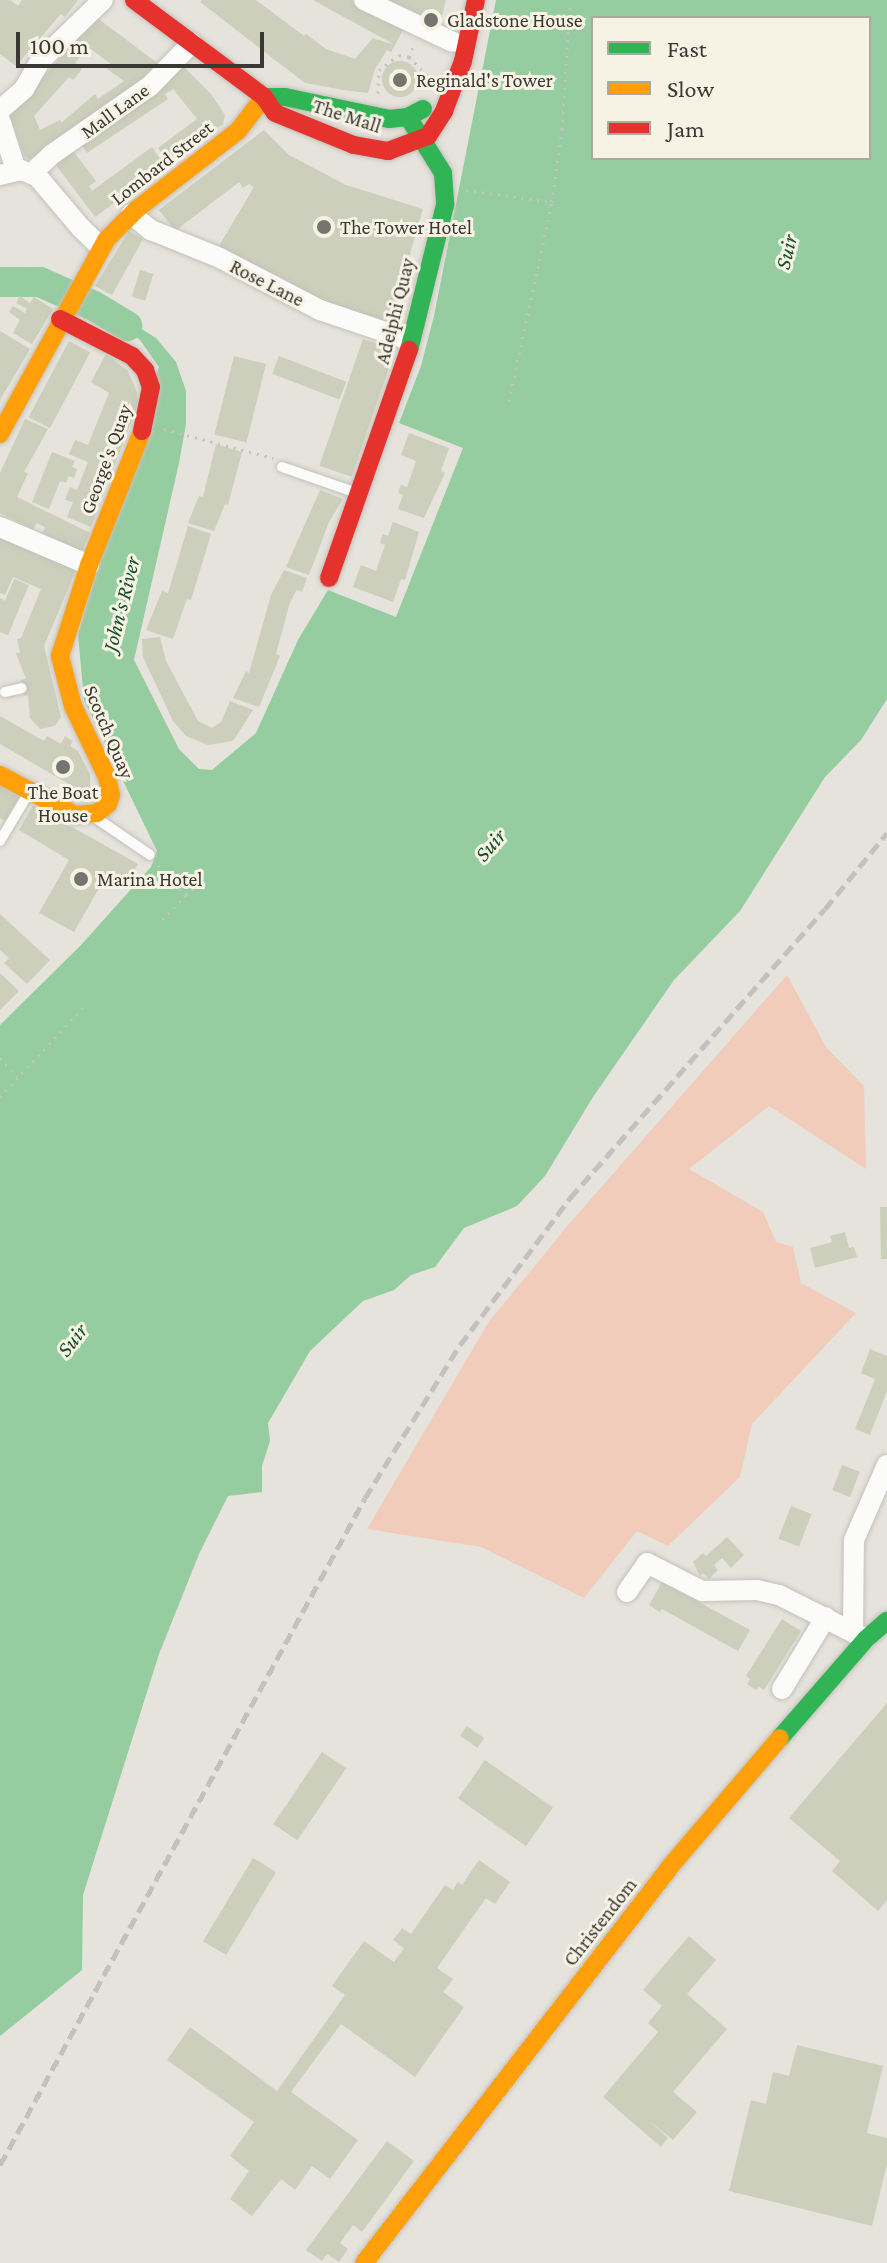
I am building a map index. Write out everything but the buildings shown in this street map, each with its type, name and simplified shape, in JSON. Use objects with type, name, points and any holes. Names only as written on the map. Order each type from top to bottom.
[{"type":"street","points":[[0,110],[24,89],[41,60],[103,0]]},
{"type":"street","name":"The Mall","points":[[134,0],[264,97],[275,113],[283,117],[367,149],[399,150],[423,139]]},
{"type":"street","points":[[364,0],[453,42]]},
{"type":"street","points":[[447,187],[440,166],[423,139],[402,118],[424,109],[439,83],[453,42],[462,0]]},
{"type":"street","points":[[423,139],[448,103],[471,32],[476,0]]},
{"type":"street","name":"Mall Lane","points":[[16,173],[51,155],[150,86],[192,43]]},
{"type":"street","name":"The Mall","points":[[264,97],[285,97],[345,112],[402,118]]},
{"type":"street","name":"Lombard Street","points":[[0,434],[101,247],[131,214],[238,131],[264,97]]},
{"type":"street","points":[[0,120],[16,173],[101,247]]},
{"type":"street","name":"Adelphi Quay","points":[[329,578],[402,376],[447,187]]},
{"type":"street","name":"Rose Lane","points":[[131,214],[158,234],[220,258],[333,316],[409,340]]},
{"type":"street","name":"George's Quay","points":[[63,314],[132,356],[145,370],[151,387],[145,424],[89,565]]},
{"type":"street","points":[[0,527],[89,565]]},
{"type":"street","name":"Scotch Quay","points":[[89,565],[62,648],[58,680],[111,790],[108,804],[91,815]]},
{"type":"street","points":[[0,775],[69,814],[91,815]]},
{"type":"street","points":[[860,1636],[851,1576],[854,1540],[887,1465]]},
{"type":"street","points":[[627,1592],[647,1563],[702,1591],[757,1590],[779,1595],[860,1636]]},
{"type":"street","points":[[782,1689],[826,1617]]},
{"type":"street","name":"Christendom","points":[[364,2263],[668,1869],[860,1636],[887,1621]]},
{"type":"lane","points":[[284,464],[359,494]]},
{"type":"lane","points":[[5,692],[22,688]]},
{"type":"lane","points":[[0,841],[29,792]]},
{"type":"lane","points":[[91,815],[150,855]]},
{"type":"path","points":[[509,401],[552,202],[562,129],[570,3]]},
{"type":"path","points":[[402,118],[380,98],[376,86],[379,70],[390,59],[409,57],[427,78],[439,83]]},
{"type":"path","points":[[447,187],[552,202]]},
{"type":"path","points":[[154,426],[284,464]]},
{"type":"path","points":[[150,855],[186,895]]},
{"type":"path","points":[[159,923],[193,888]]},
{"type":"path","points":[[0,1097],[87,1003]]},
{"type":"path","points":[[0,1058],[18,1077]]},
{"type":"shaded area","points":[[787,975],[826,1047],[864,1086],[866,1169],[769,1106],[689,1169],[763,1212],[776,1242],[793,1247],[801,1283],[856,1313],[752,1424],[740,1477],[668,1546],[637,1531],[584,1598],[481,1547],[367,1529],[488,1323],[569,1224]]},
{"type":"water","name":"Suir","points":[[496,0],[887,0],[887,699],[861,740],[825,777],[740,911],[674,980],[593,1097],[545,1176],[517,1206],[464,1228],[435,1267],[411,1275],[394,1290],[363,1301],[310,1351],[268,1423],[270,1441],[262,1466],[262,1492],[228,1496],[199,1554],[159,1654],[83,1895],[82,1970],[0,2036],[0,1025],[81,945],[151,867],[157,851],[84,700],[78,634],[159,367],[140,340],[94,306],[156,338],[176,362],[186,391],[186,424],[179,463],[134,660],[179,749],[199,769],[212,770],[256,733],[298,640],[328,590],[396,617],[463,448],[399,423],[421,366],[434,316]]},
{"type":"waterway","name":"John's River","points":[[0,282],[40,282],[94,306],[127,326]]},
{"type":"railway","points":[[0,2165],[365,1498],[460,1345],[570,1198],[825,909],[887,833]]},
{"type":"traffic: fast","points":[[264,97],[285,97],[389,119],[408,117],[423,109]]},
{"type":"traffic: fast","points":[[408,117],[443,173],[445,205],[409,350]]},
{"type":"traffic: fast","points":[[780,1738],[866,1639],[887,1621]]},
{"type":"traffic: slow","points":[[0,434],[106,240],[137,209],[238,131],[264,97]]},
{"type":"traffic: slow","points":[[0,775],[75,815],[97,813],[108,804],[111,795],[107,777],[73,706],[60,656],[89,565],[142,431]]},
{"type":"traffic: slow","points":[[364,2263],[668,1869],[780,1738]]},
{"type":"traffic: jam","points":[[134,0],[264,97],[275,113],[354,145],[388,151],[428,136],[444,111],[463,61],[476,0]]},
{"type":"traffic: jam","points":[[60,319],[132,356],[145,370],[151,387],[142,431]]},
{"type":"traffic: jam","points":[[329,578],[409,350]]},
{"type":"place","name":"Gladstone House","points":[[431,20]]},
{"type":"place","name":"Reginald's Tower","points":[[400,80]]},
{"type":"place","name":"The Tower Hotel","points":[[324,227]]},
{"type":"place","name":"The Boat House","points":[[63,767]]},
{"type":"place","name":"Marina Hotel","points":[[81,879]]}]
